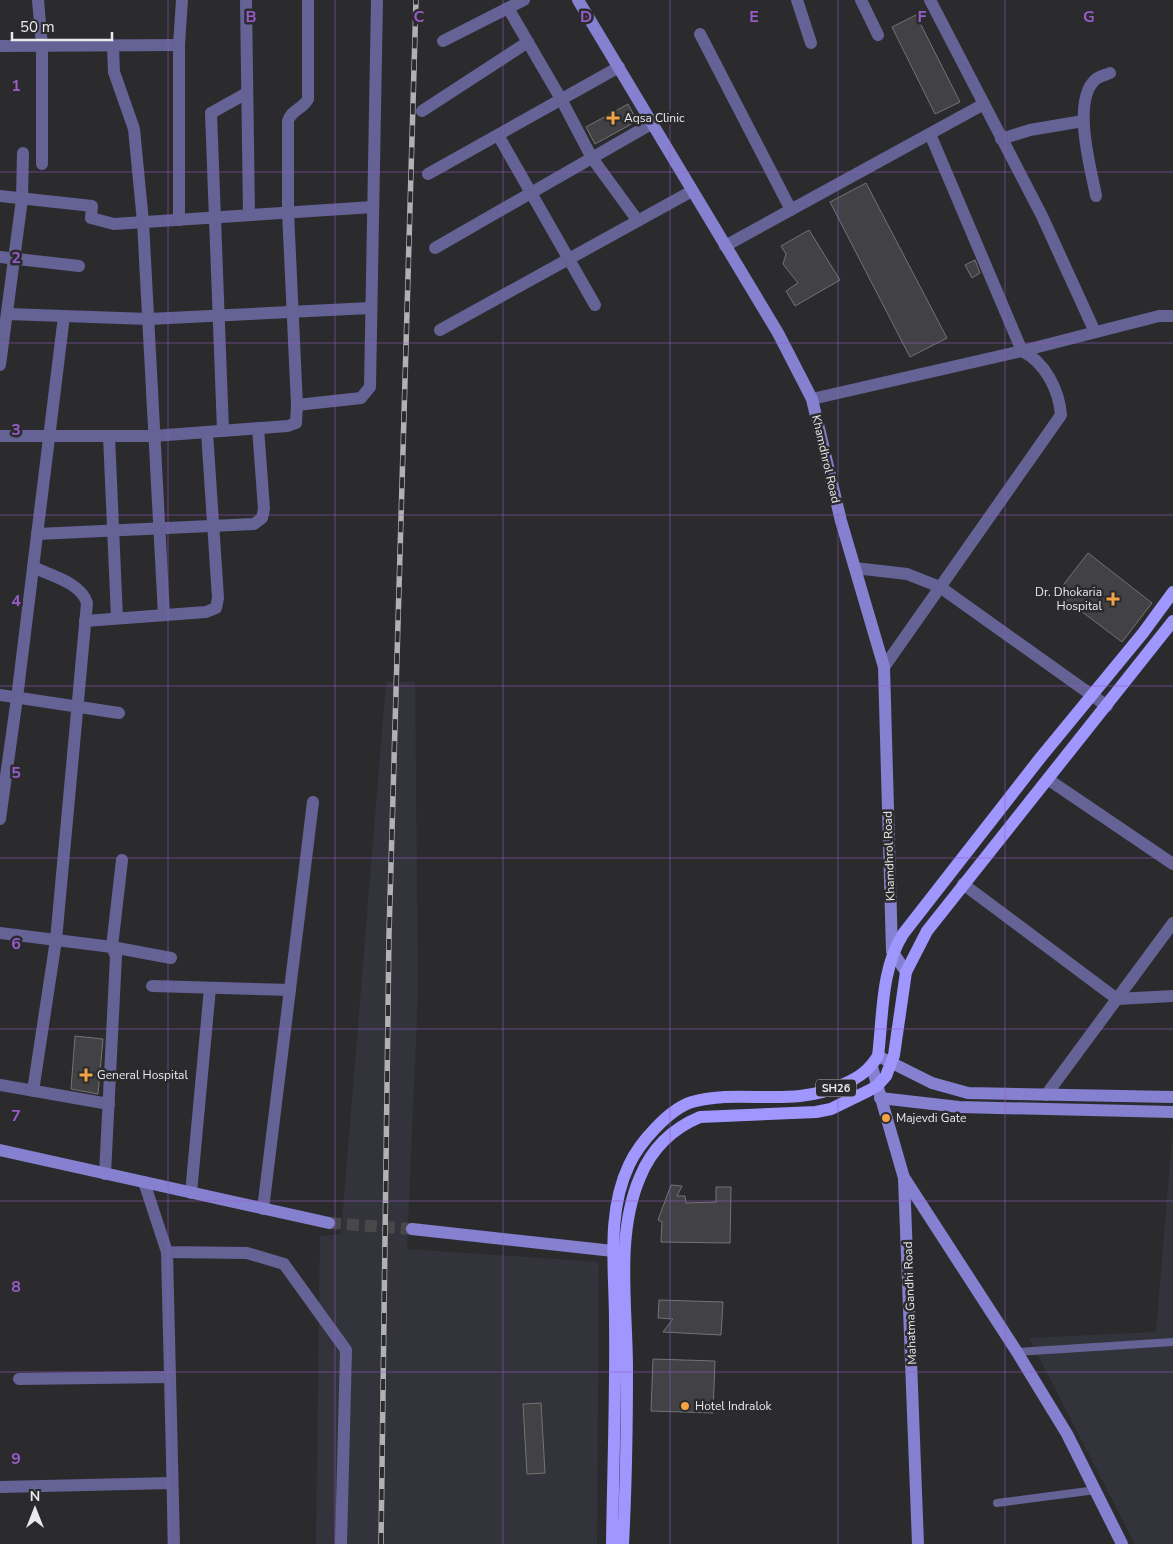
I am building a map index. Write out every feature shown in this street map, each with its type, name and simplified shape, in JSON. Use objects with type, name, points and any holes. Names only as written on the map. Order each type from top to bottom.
[{"type":"main road","name":"Khamdhrol Road","points":[[579,0],[651,124],[778,333],[812,399],[841,521],[884,667],[892,951]]},
{"type":"main road","points":[[1173,592],[1143,633],[903,934],[892,951],[875,1061],[892,1063],[932,1084],[958,1091],[1046,1095],[1173,1097]]},
{"type":"main road","points":[[1173,621],[1049,780],[963,884],[927,931],[906,972],[892,1063],[879,1092],[959,1108],[1173,1112]]},
{"type":"main road","points":[[892,951],[906,972]]},
{"type":"main road","name":"Mahatma Gandhi Road","points":[[875,1061],[879,1092],[904,1178],[918,1544]]},
{"type":"main road","name":"SH26","points":[[612,1544],[615,1320],[613,1251],[619,1190],[640,1144],[668,1116],[691,1103],[720,1099],[797,1098],[831,1090],[860,1077],[875,1061]]},
{"type":"main road","name":"SH26","points":[[624,1544],[627,1234],[640,1177],[651,1155],[666,1136],[683,1124],[700,1117],[824,1110],[879,1092]]},
{"type":"main road","points":[[0,1150],[329,1223]]},
{"type":"main road","points":[[904,1178],[930,1222],[1017,1352],[1067,1434],[1122,1544]]},
{"type":"main road","points":[[412,1229],[613,1251]]},
{"type":"street","points":[[37,0],[42,164]]},
{"type":"street","points":[[179,220],[179,45],[182,0]]},
{"type":"street","points":[[246,0],[249,215]]},
{"type":"street","points":[[0,436],[153,436],[288,426],[296,423],[294,312],[288,212],[288,121],[292,113],[305,105],[308,99],[308,0]]},
{"type":"street","points":[[297,405],[361,398],[370,387],[377,0]]},
{"type":"street","points":[[443,42],[524,0]]},
{"type":"street","points":[[797,0],[811,43]]},
{"type":"street","points":[[861,0],[878,35]]},
{"type":"street","points":[[930,0],[1042,216],[1095,332]]},
{"type":"street","points":[[508,8],[562,99],[592,158],[638,221]]},
{"type":"street","points":[[700,34],[792,210]]},
{"type":"street","points":[[422,111],[528,42]]},
{"type":"street","points":[[0,46],[179,45]]},
{"type":"street","points":[[113,46],[114,72],[134,129],[143,222],[164,615]]},
{"type":"street","points":[[428,174],[619,67]]},
{"type":"street","points":[[1096,196],[1083,121],[1086,97],[1090,88],[1096,79],[1110,73]]},
{"type":"street","points":[[222,431],[211,113],[247,93]]},
{"type":"street","points":[[725,246],[984,104]]},
{"type":"street","points":[[1002,139],[1030,130],[1083,121]]},
{"type":"street","points":[[435,248],[651,124]]},
{"type":"street","points":[[884,667],[1061,415],[1060,403],[1042,365],[1035,357],[1022,351],[930,134]]},
{"type":"street","points":[[498,135],[595,305]]},
{"type":"street","points":[[0,365],[22,199],[24,154]]},
{"type":"street","points":[[440,330],[692,191]]},
{"type":"street","points":[[0,196],[92,206],[91,218],[114,224],[373,207]]},
{"type":"street","points":[[0,257],[79,266]]},
{"type":"street","points":[[7,314],[149,319],[370,308]]},
{"type":"street","points":[[0,819],[18,698],[64,316]]},
{"type":"street","points":[[812,399],[1022,351],[1159,316],[1173,316]]},
{"type":"street","points":[[37,534],[254,524],[262,518],[264,509],[258,428]]},
{"type":"street","points":[[85,621],[206,612],[216,608],[218,598],[208,432]]},
{"type":"street","points":[[109,436],[116,618]]},
{"type":"street","points":[[32,1091],[56,940],[87,604],[84,595],[77,588],[33,567]]},
{"type":"street","points":[[855,568],[907,574],[940,587],[1107,706]]},
{"type":"street","points":[[0,695],[119,713]]},
{"type":"street","points":[[1049,780],[1173,864]]},
{"type":"street","points":[[263,1209],[313,802]]},
{"type":"street","points":[[105,1174],[116,956],[112,947],[122,860]]},
{"type":"street","points":[[963,884],[1117,1000],[1173,996]]},
{"type":"street","points":[[1046,1095],[1173,923]]},
{"type":"street","points":[[0,933],[112,947],[170,958]]},
{"type":"street","points":[[152,986],[290,990]]},
{"type":"street","points":[[191,1193],[210,988]]},
{"type":"street","points":[[0,1086],[109,1104]]},
{"type":"street","points":[[144,1182],[167,1252],[174,1544]]},
{"type":"street","points":[[167,1252],[247,1253],[284,1264],[346,1350],[340,1544]]},
{"type":"street","points":[[19,1379],[170,1377]]},
{"type":"street","points":[[0,1487],[172,1483]]},
{"type":"lane","points":[[1017,1352],[1173,1342]]},
{"type":"lane","points":[[997,1503],[1096,1490]]},
{"type":"shaded area","points":[[386,682],[415,682],[418,992],[407,1249],[599,1262],[597,1544],[316,1544],[320,1236],[341,1234]]},
{"type":"shaded area","points":[[1173,1128],[1173,1544],[1135,1544],[1029,1338],[1156,1332]]},
{"type":"building","points":[[916,15],[960,102],[935,114],[892,27]]},
{"type":"building","points":[[628,104],[637,121],[595,144],[586,127]]},
{"type":"building","points":[[866,183],[947,338],[910,357],[830,202]]},
{"type":"building","points":[[809,230],[840,280],[795,306],[786,291],[798,283],[783,264],[786,254],[781,246]]},
{"type":"building","points":[[975,260],[980,273],[972,278],[965,265]]},
{"type":"building","points":[[1088,553],[1152,603],[1122,642],[1057,593]]},
{"type":"building","points":[[75,1036],[103,1039],[98,1094],[71,1089]]},
{"type":"building","points":[[671,1185],[682,1186],[677,1196],[685,1196],[686,1203],[716,1202],[716,1187],[731,1187],[730,1243],[661,1242],[662,1222],[658,1220]]},
{"type":"building","points":[[659,1300],[723,1302],[721,1335],[663,1332],[673,1319],[658,1318]]},
{"type":"building","points":[[653,1359],[715,1361],[713,1413],[651,1411]]},
{"type":"building","points":[[541,1403],[545,1473],[527,1474],[523,1404]]},
{"type":"tunnel","points":[[329,1223],[412,1229]]},
{"type":"railway","points":[[381,1544],[389,934],[416,0]]},
{"type":"place","name":"Aqsa Clinic","points":[[613,118]]},
{"type":"place","name":"Dr. Dhokaria Hospital","points":[[1113,599]]},
{"type":"place","name":"General Hospital","points":[[86,1075]]},
{"type":"place","name":"Majevdi Gate","points":[[886,1118]]},
{"type":"place","name":"Hotel Indralok","points":[[685,1406]]}]
